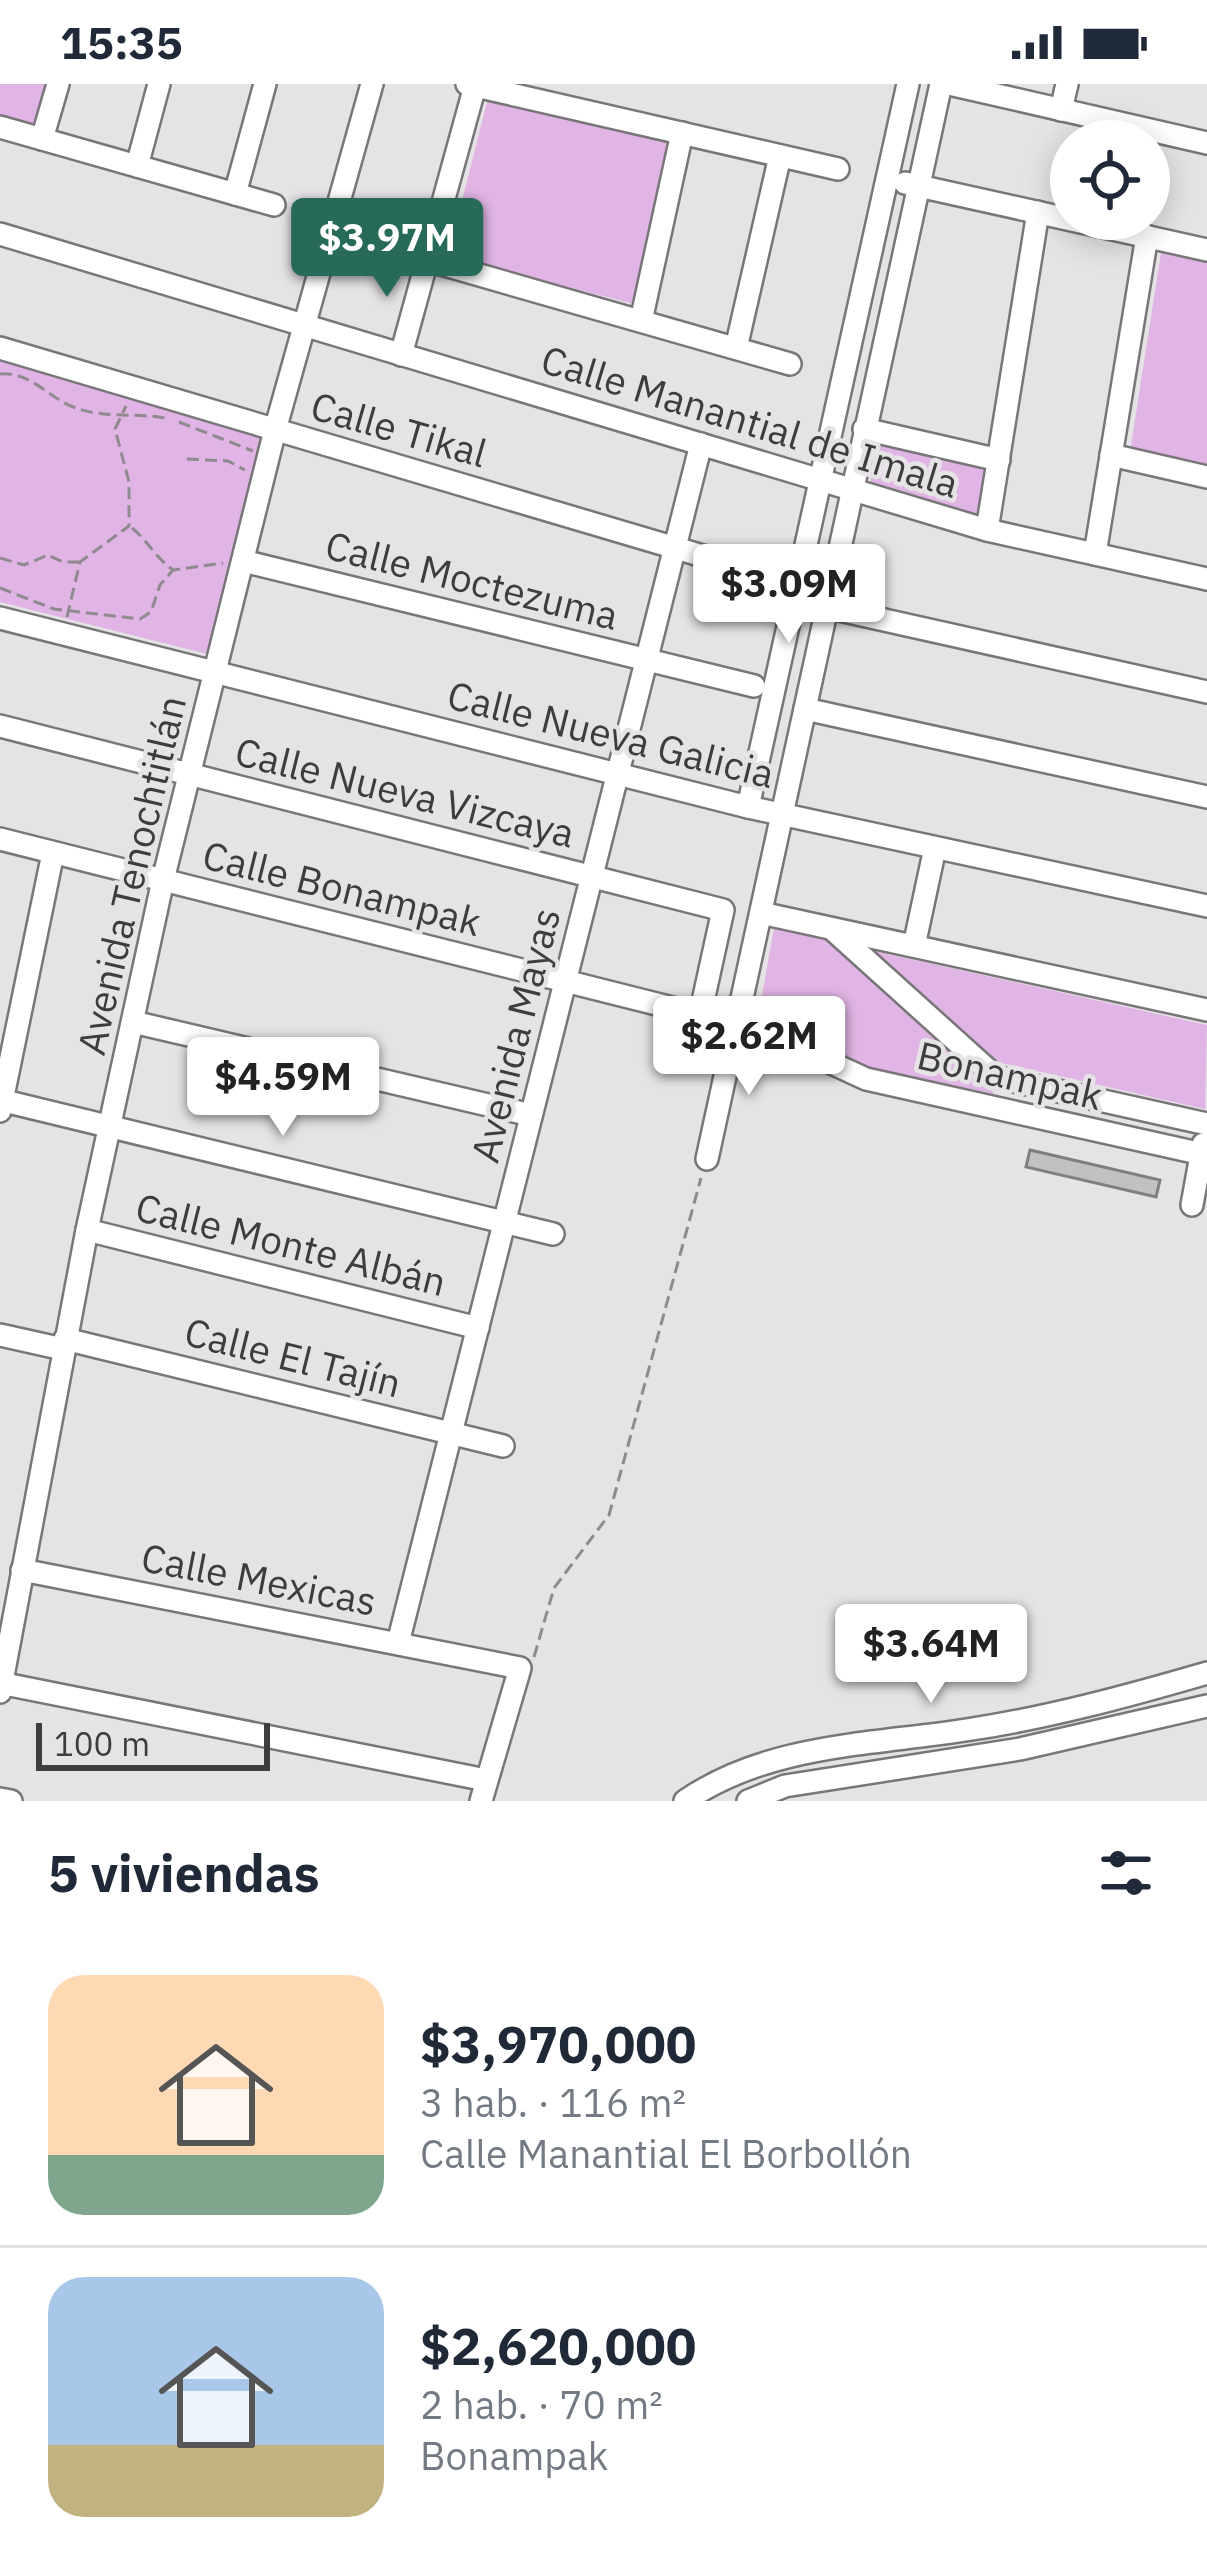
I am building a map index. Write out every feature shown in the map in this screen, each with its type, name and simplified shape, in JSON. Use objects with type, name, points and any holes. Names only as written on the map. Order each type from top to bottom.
[{"type":"street","points":[[42,139],[58,84]]},
{"type":"street","points":[[137,166],[159,84]]},
{"type":"street","points":[[235,194],[265,84]]},
{"type":"street","name":"Avenida Tenochtitlán","points":[[1,1686],[64,1344],[163,880],[275,430],[372,84]]},
{"type":"street","points":[[748,807],[908,84]]},
{"type":"street","points":[[706,1159],[850,489],[945,84],[1049,100],[1207,143]]},
{"type":"street","points":[[1049,100],[1067,84]]},
{"type":"street","points":[[408,357],[435,263],[471,85],[838,169]]},
{"type":"street","points":[[0,127],[274,205]]},
{"type":"street","points":[[641,322],[682,134]]},
{"type":"street","points":[[736,349],[780,156]]},
{"type":"street","points":[[886,179],[1050,214]]},
{"type":"street","points":[[987,530],[1039,212]]},
{"type":"street","name":"Calle Manantial de Imala","points":[[0,234],[987,530],[1207,579]]},
{"type":"street","points":[[1095,554],[1146,240]]},
{"type":"street","points":[[1164,240],[1207,250]]},
{"type":"street","points":[[435,263],[790,364]]},
{"type":"street","name":"Calle Tikal","points":[[0,348],[777,578]]},
{"type":"street","points":[[864,429],[999,460]]},
{"type":"street","name":"Avenida Mayas","points":[[398,1643],[701,444]]},
{"type":"street","points":[[1111,455],[1207,476]]},
{"type":"street","name":"Calle Moctezuma","points":[[243,561],[754,686]]},
{"type":"street","points":[[826,607],[1207,692]]},
{"type":"street","name":"Calle Nueva Galicia","points":[[0,618],[748,807],[1207,906]]},
{"type":"street","points":[[805,709],[1207,797]]},
{"type":"street","name":"Calle Nueva Vizcaya","points":[[0,726],[723,910],[700,1016]]},
{"type":"street","name":"Calle Bonampak","points":[[0,839],[736,1024]]},
{"type":"street","points":[[914,946],[935,848]]},
{"type":"street","points":[[53,853],[1,1104],[553,1234]]},
{"type":"street","points":[[761,913],[1207,1010]]},
{"type":"street","name":"Bonampak","points":[[832,928],[997,1077],[1207,1125]]},
{"type":"street","points":[[134,1022],[532,1115]]},
{"type":"street","name":"Bonampak","points":[[736,1024],[866,1079],[1204,1155]]},
{"type":"street","points":[[1192,1204],[1207,1125]]},
{"type":"street","name":"Calle Monte Albán","points":[[87,1230],[478,1328]]},
{"type":"street","name":"Calle El Tajín","points":[[0,1335],[64,1344],[503,1447]]},
{"type":"street","name":"Calle Mexicas","points":[[22,1570],[520,1668]]},
{"type":"street","points":[[1,1686],[484,1790],[520,1668]]},
{"type":"street","points":[[685,1801],[750,1765],[829,1748],[988,1726],[1207,1673]]},
{"type":"street","points":[[748,1801],[784,1786],[1020,1749],[1207,1706]]},
{"type":"street","points":[[0,1799],[11,1801]]},
{"type":"path","points":[[274,205],[333,222]]},
{"type":"path","points":[[0,374],[18,374],[68,406],[92,414],[176,420],[242,443],[253,450],[255,462],[249,473],[228,461],[188,459]]},
{"type":"path","points":[[129,526],[128,482],[115,429],[133,388]]},
{"type":"path","points":[[0,558],[24,565],[48,555],[63,562],[80,562],[129,526]]},
{"type":"path","points":[[129,526],[173,570],[243,561]]},
{"type":"path","points":[[63,634],[80,562]]},
{"type":"path","points":[[0,588],[42,606],[140,620],[152,612],[160,585],[173,570]]},
{"type":"path","points":[[520,1668],[532,1665],[554,1588],[609,1515],[706,1159]]},
{"type":"shaded area","points":[[0,84],[50,84],[39,125],[0,115]]},
{"type":"shaded area","points":[[489,94],[680,143],[638,305],[448,256]]},
{"type":"shaded area","points":[[1161,253],[1207,263],[1207,468],[1130,452]]},
{"type":"shaded area","points":[[0,359],[270,436],[215,656],[0,602]]},
{"type":"shaded area","points":[[878,443],[994,471],[987,521],[869,489]]},
{"type":"shaded area","points":[[774,928],[826,940],[983,1076],[994,1094],[865,1067],[809,1034],[758,1018]]},
{"type":"shaded area","points":[[869,950],[1207,1025],[1205,1109],[997,1062]]},
{"type":"building","points":[[1030,1150],[1160,1180],[1156,1197],[1026,1167]]}]
